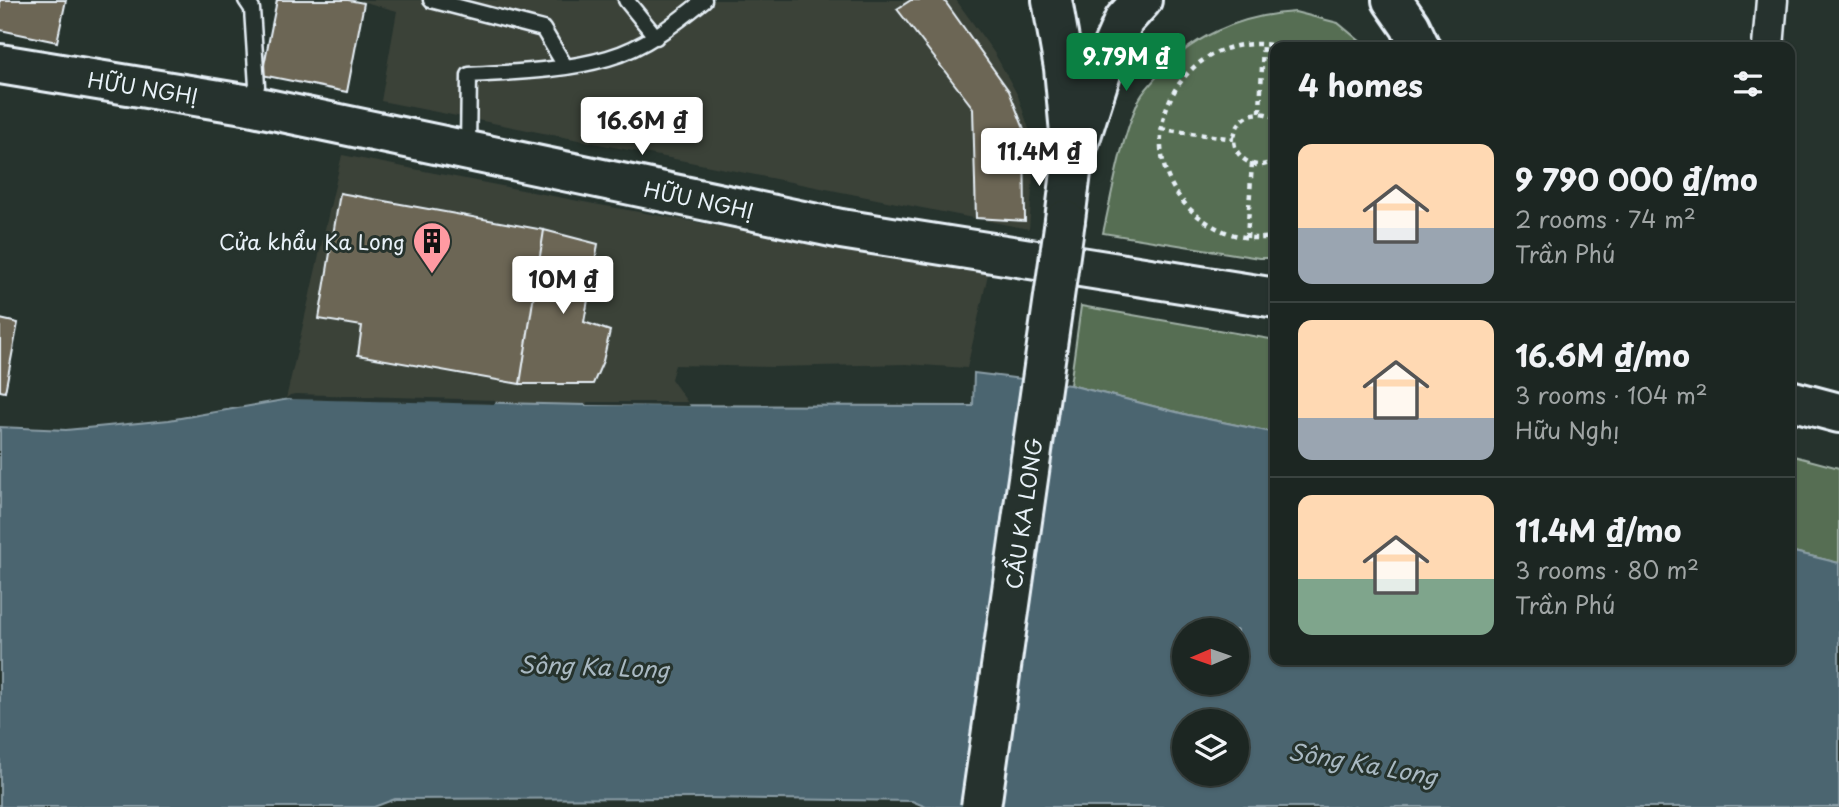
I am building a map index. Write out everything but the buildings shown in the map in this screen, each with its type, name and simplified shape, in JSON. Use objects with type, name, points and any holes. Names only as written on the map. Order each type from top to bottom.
[{"type":"street","points":[[1052,0],[1065,68],[1072,164]]},
{"type":"street","points":[[1072,164],[1108,58],[1124,20],[1142,0]]},
{"type":"street","points":[[1392,0],[1418,42]]},
{"type":"street","points":[[1768,42],[1772,0]]},
{"type":"street","name":"HỮU NGHỊ","points":[[0,64],[244,104],[841,229],[1270,297]]},
{"type":"street","name":"CẦU KA LONG","points":[[981,807],[1072,164]]},
{"type":"street","points":[[1795,401],[1839,413]]},
{"type":"lane","points":[[244,104],[257,86],[252,9],[246,0]]},
{"type":"lane","points":[[431,0],[543,29],[565,66]]},
{"type":"lane","points":[[626,0],[656,37]]},
{"type":"lane","points":[[468,151],[469,75],[565,66],[610,58],[656,37],[704,0]]},
{"type":"path","points":[[1270,44],[1246,43],[1221,50],[1198,63],[1180,81],[1167,104],[1161,129],[1161,155],[1169,179],[1182,201],[1200,219],[1222,231],[1248,238],[1270,236]]},
{"type":"path","points":[[1260,112],[1263,43]]},
{"type":"path","points":[[1270,116],[1260,112],[1245,117],[1235,131],[1234,139],[1240,156],[1252,163],[1264,165],[1270,162]]},
{"type":"path","points":[[1161,129],[1234,139]]},
{"type":"path","points":[[1248,238],[1252,163]]},
{"type":"shaded area","points":[[358,0],[956,0],[995,54],[1018,96],[1033,141],[1029,229],[381,101],[397,11]]},
{"type":"shaded area","name":"Cửa khẩu Ka Long","points":[[342,155],[594,204],[988,274],[967,368],[906,364],[773,367],[675,365],[671,379],[690,406],[286,399]]},
{"type":"green space","points":[[1295,12],[1338,23],[1361,42],[1270,42],[1270,258],[1103,233],[1126,134],[1139,99],[1149,85],[1168,65],[1199,40],[1236,23]]},
{"type":"green space","points":[[1081,306],[1270,339],[1270,432],[1188,415],[1070,385]]},
{"type":"green space","points":[[1795,456],[1839,468],[1839,563],[1795,552]]},
{"type":"water","name":"Sông Ka Long","points":[[974,373],[1070,385],[1188,415],[1270,432],[1270,665],[1795,665],[1795,552],[1839,563],[1839,807],[926,807],[912,801],[703,798],[395,799],[374,807],[0,807],[0,427],[66,430],[169,420],[295,398],[586,405],[973,406]]},
{"type":"pier","points":[[295,394],[495,400],[495,404],[285,399]]},
{"type":"pier","points":[[587,402],[687,402],[690,406],[586,405]]},
{"type":"place","name":"Cửa khẩu Ka Long","points":[[432,275]]}]
